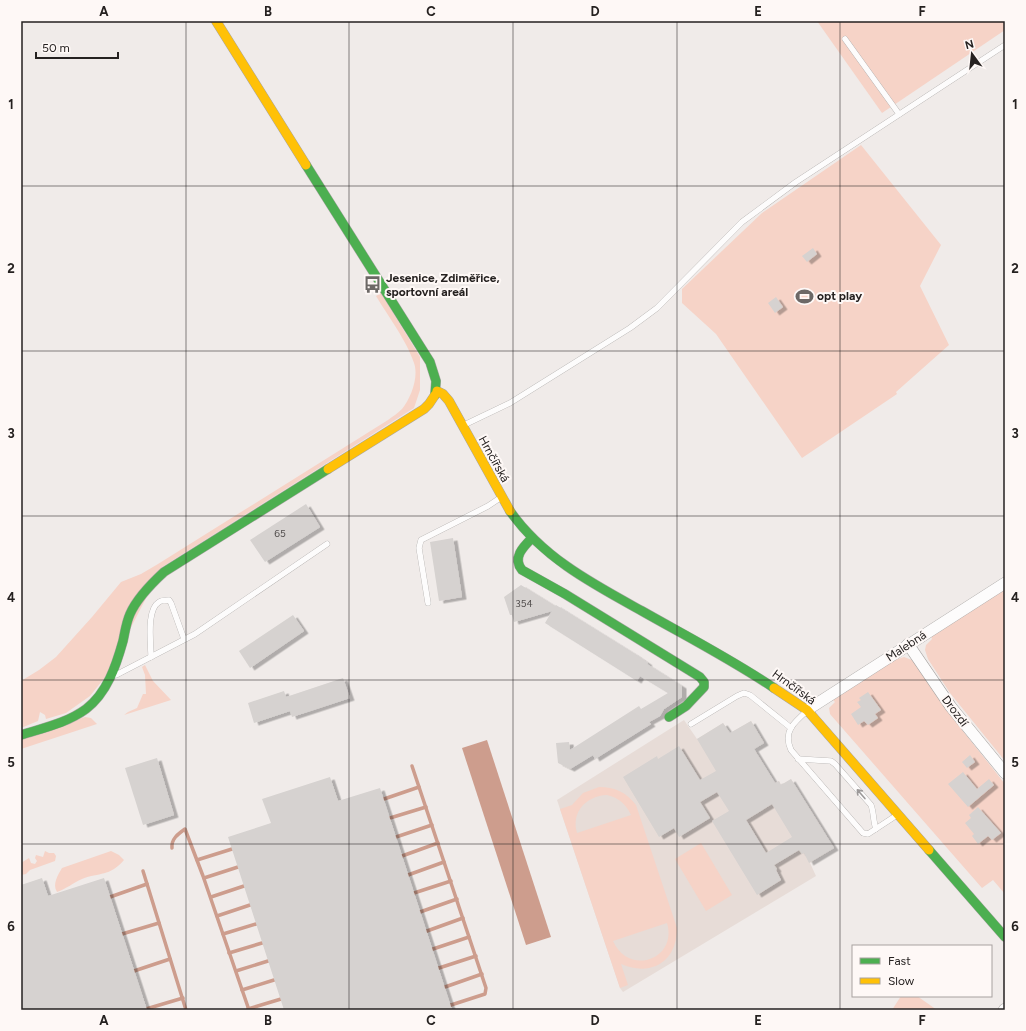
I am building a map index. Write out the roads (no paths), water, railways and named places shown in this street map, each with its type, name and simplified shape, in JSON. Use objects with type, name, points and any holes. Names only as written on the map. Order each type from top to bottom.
[{"type":"street","points":[[21,735],[79,714],[99,696],[111,678],[119,658],[129,616],[145,590],[164,572],[424,409],[433,401],[437,391],[436,376],[430,362],[216,21]]},
{"type":"street","name":"Hrnčířská","points":[[437,391],[446,397],[513,516],[532,538],[555,558],[598,587],[743,667],[807,710],[1005,937]]},
{"type":"street","points":[[532,538],[518,556],[518,565],[522,570],[565,594],[700,677],[704,682],[704,687],[686,706],[669,717]]},
{"type":"street","name":"Malebná","points":[[807,710],[1005,583]]},
{"type":"street","name":"Drozdí","points":[[908,644],[951,707],[1005,773]]},
{"type":"lane","points":[[844,39],[899,114]]},
{"type":"lane","points":[[462,426],[510,403],[630,328],[657,308],[742,222],[796,182],[1005,45]]},
{"type":"lane","points":[[428,603],[419,548],[421,540],[488,506],[502,497]]},
{"type":"lane","points":[[111,678],[195,634],[327,544]]},
{"type":"lane","points":[[151,657],[151,619],[156,605],[160,601],[168,600],[171,603],[184,639]]},
{"type":"lane","points":[[691,724],[744,693],[750,695],[791,728]]},
{"type":"lane","points":[[807,710],[791,728],[787,736],[787,742],[798,759],[863,833],[868,834],[897,815]]},
{"type":"lane","points":[[798,759],[831,761],[835,764],[871,805],[874,811],[874,824],[876,829]]},
{"type":"waterway","points":[[412,766],[486,988],[485,994],[451,1005]]},
{"type":"waterway","points":[[384,799],[419,787]]},
{"type":"waterway","points":[[390,818],[426,807]]},
{"type":"waterway","points":[[396,837],[432,825]]},
{"type":"waterway","points":[[172,848],[174,839],[185,829],[203,876],[249,1010]]},
{"type":"waterway","points":[[402,856],[438,843]]},
{"type":"waterway","points":[[197,860],[232,849]]},
{"type":"waterway","points":[[408,875],[444,862]]},
{"type":"waterway","points":[[204,878],[238,867]]},
{"type":"waterway","points":[[143,871],[186,1010]]},
{"type":"waterway","points":[[414,893],[451,881]]},
{"type":"waterway","points":[[110,897],[147,884]]},
{"type":"waterway","points":[[211,897],[244,886]]},
{"type":"waterway","points":[[420,912],[457,899]]},
{"type":"waterway","points":[[217,916],[250,905]]},
{"type":"waterway","points":[[427,931],[463,918]]},
{"type":"waterway","points":[[122,934],[159,923]]},
{"type":"waterway","points":[[223,934],[256,924]]},
{"type":"waterway","points":[[433,949],[469,937]]},
{"type":"waterway","points":[[229,953],[262,943]]},
{"type":"waterway","points":[[439,968],[476,956]]},
{"type":"waterway","points":[[134,971],[170,959]]},
{"type":"waterway","points":[[236,971],[268,961]]},
{"type":"waterway","points":[[445,987],[482,974]]},
{"type":"waterway","points":[[242,990],[274,980]]},
{"type":"waterway","points":[[146,1009],[183,998]]},
{"type":"waterway","points":[[248,1009],[281,999]]},
{"type":"place","name":"Jesenice, Zdiměřice, sportovní areál","points":[[373,285]]},
{"type":"place","name":"opt play","points":[[804,296]]}]
